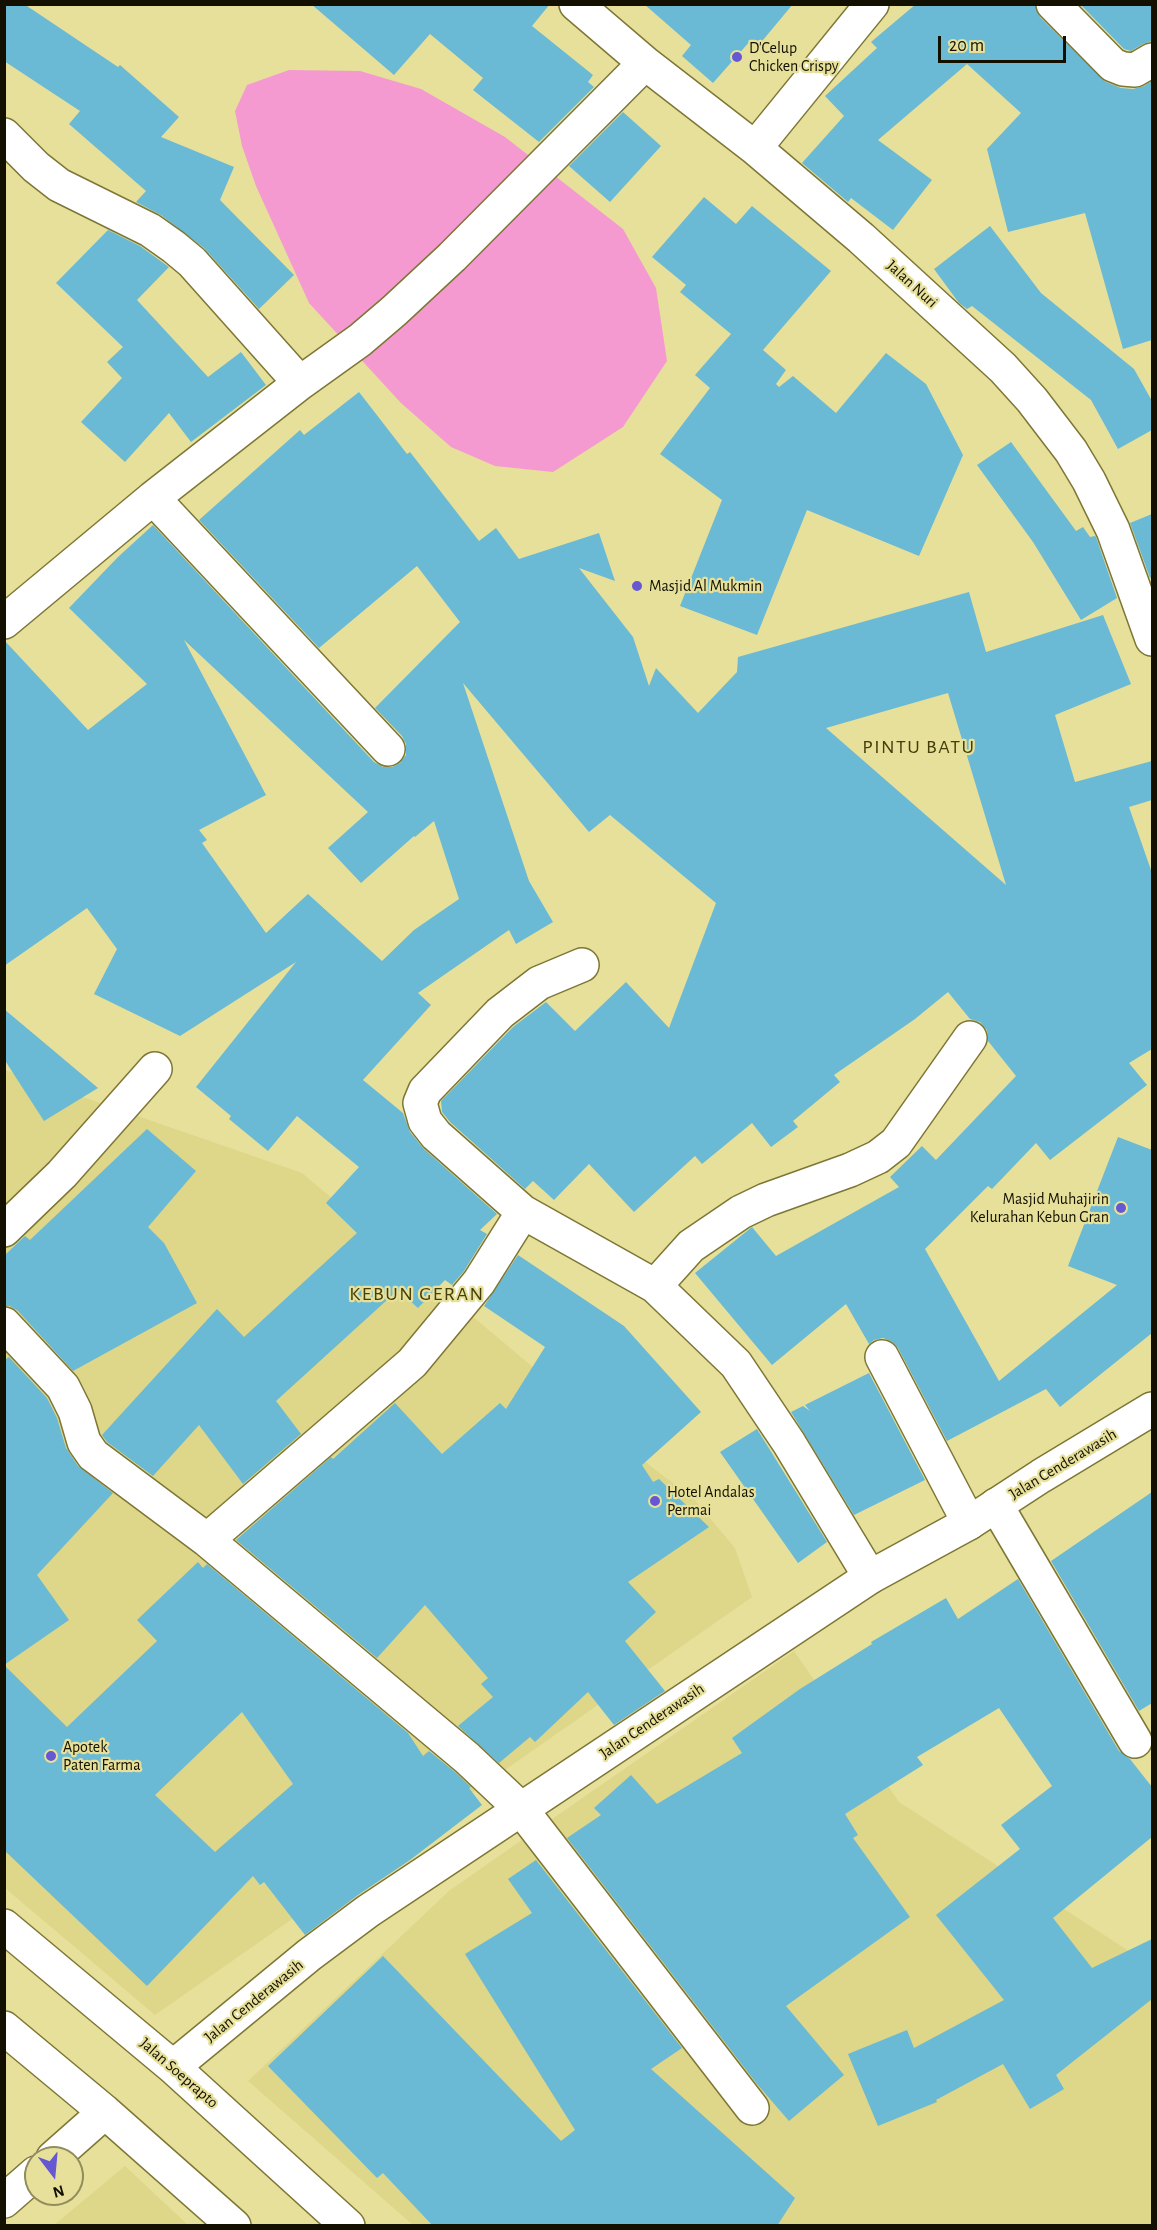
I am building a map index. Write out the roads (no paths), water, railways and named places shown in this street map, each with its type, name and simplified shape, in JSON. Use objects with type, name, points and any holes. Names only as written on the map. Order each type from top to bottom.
[{"type":"street","name":"Jalan Nuri","points":[[576,4],[645,63],[755,148],[861,238],[1003,368],[1032,400],[1071,451],[1113,530],[1152,639]]},
{"type":"street","points":[[755,148],[872,4]]},
{"type":"street","points":[[1053,4],[1113,65],[1135,70],[1152,60]]},
{"type":"street","points":[[4,622],[153,498],[360,339],[452,257],[645,63]]},
{"type":"street","points":[[4,135],[36,167],[59,184],[150,230],[192,262],[300,383]]},
{"type":"street","points":[[153,498],[388,749]]},
{"type":"street","points":[[582,965],[540,983],[500,1013],[424,1091],[420,1103],[423,1116],[436,1135],[523,1212],[655,1286],[736,1364],[789,1443],[870,1577]]},
{"type":"street","points":[[655,1286],[691,1246],[741,1212],[766,1200],[878,1157],[896,1143],[970,1038]]},
{"type":"street","points":[[4,1230],[62,1174],[155,1069]]},
{"type":"street","points":[[207,1540],[412,1363],[479,1282],[523,1212]]},
{"type":"street","points":[[4,1324],[63,1387],[75,1411],[84,1442],[93,1455],[207,1540],[467,1758],[521,1809],[752,2108]]},
{"type":"street","points":[[882,1357],[982,1514],[1135,1741]]},
{"type":"street","name":"Jalan Cenderawasih","points":[[173,2067],[309,1955],[368,1911],[870,1577],[982,1514],[1152,1410]]},
{"type":"street","name":"Jalan Soeprapto","points":[[4,1926],[173,2067],[348,2226]]},
{"type":"street","points":[[4,2028],[105,2112],[234,2226]]},
{"type":"street","points":[[67,2146],[105,2112]]},
{"type":"street","points":[[4,2201],[24,2184]]},
{"type":"place","name":"D'Celup Chicken Crispy","points":[[737,57]]},
{"type":"place","name":"Masjid Al Mukmin","points":[[637,586]]},
{"type":"place","name":"Masjid Muhajirin Kelurahan Kebun Gran","points":[[1121,1208]]},
{"type":"place","name":"Hotel Andalas Permai","points":[[655,1501]]},
{"type":"place","name":"Apotek Paten Farma","points":[[51,1756]]},
{"type":"district","name":"PINTU BATU","points":[[919,747]]},
{"type":"district","name":"KEBUN GERAN","points":[[417,1294]]}]
